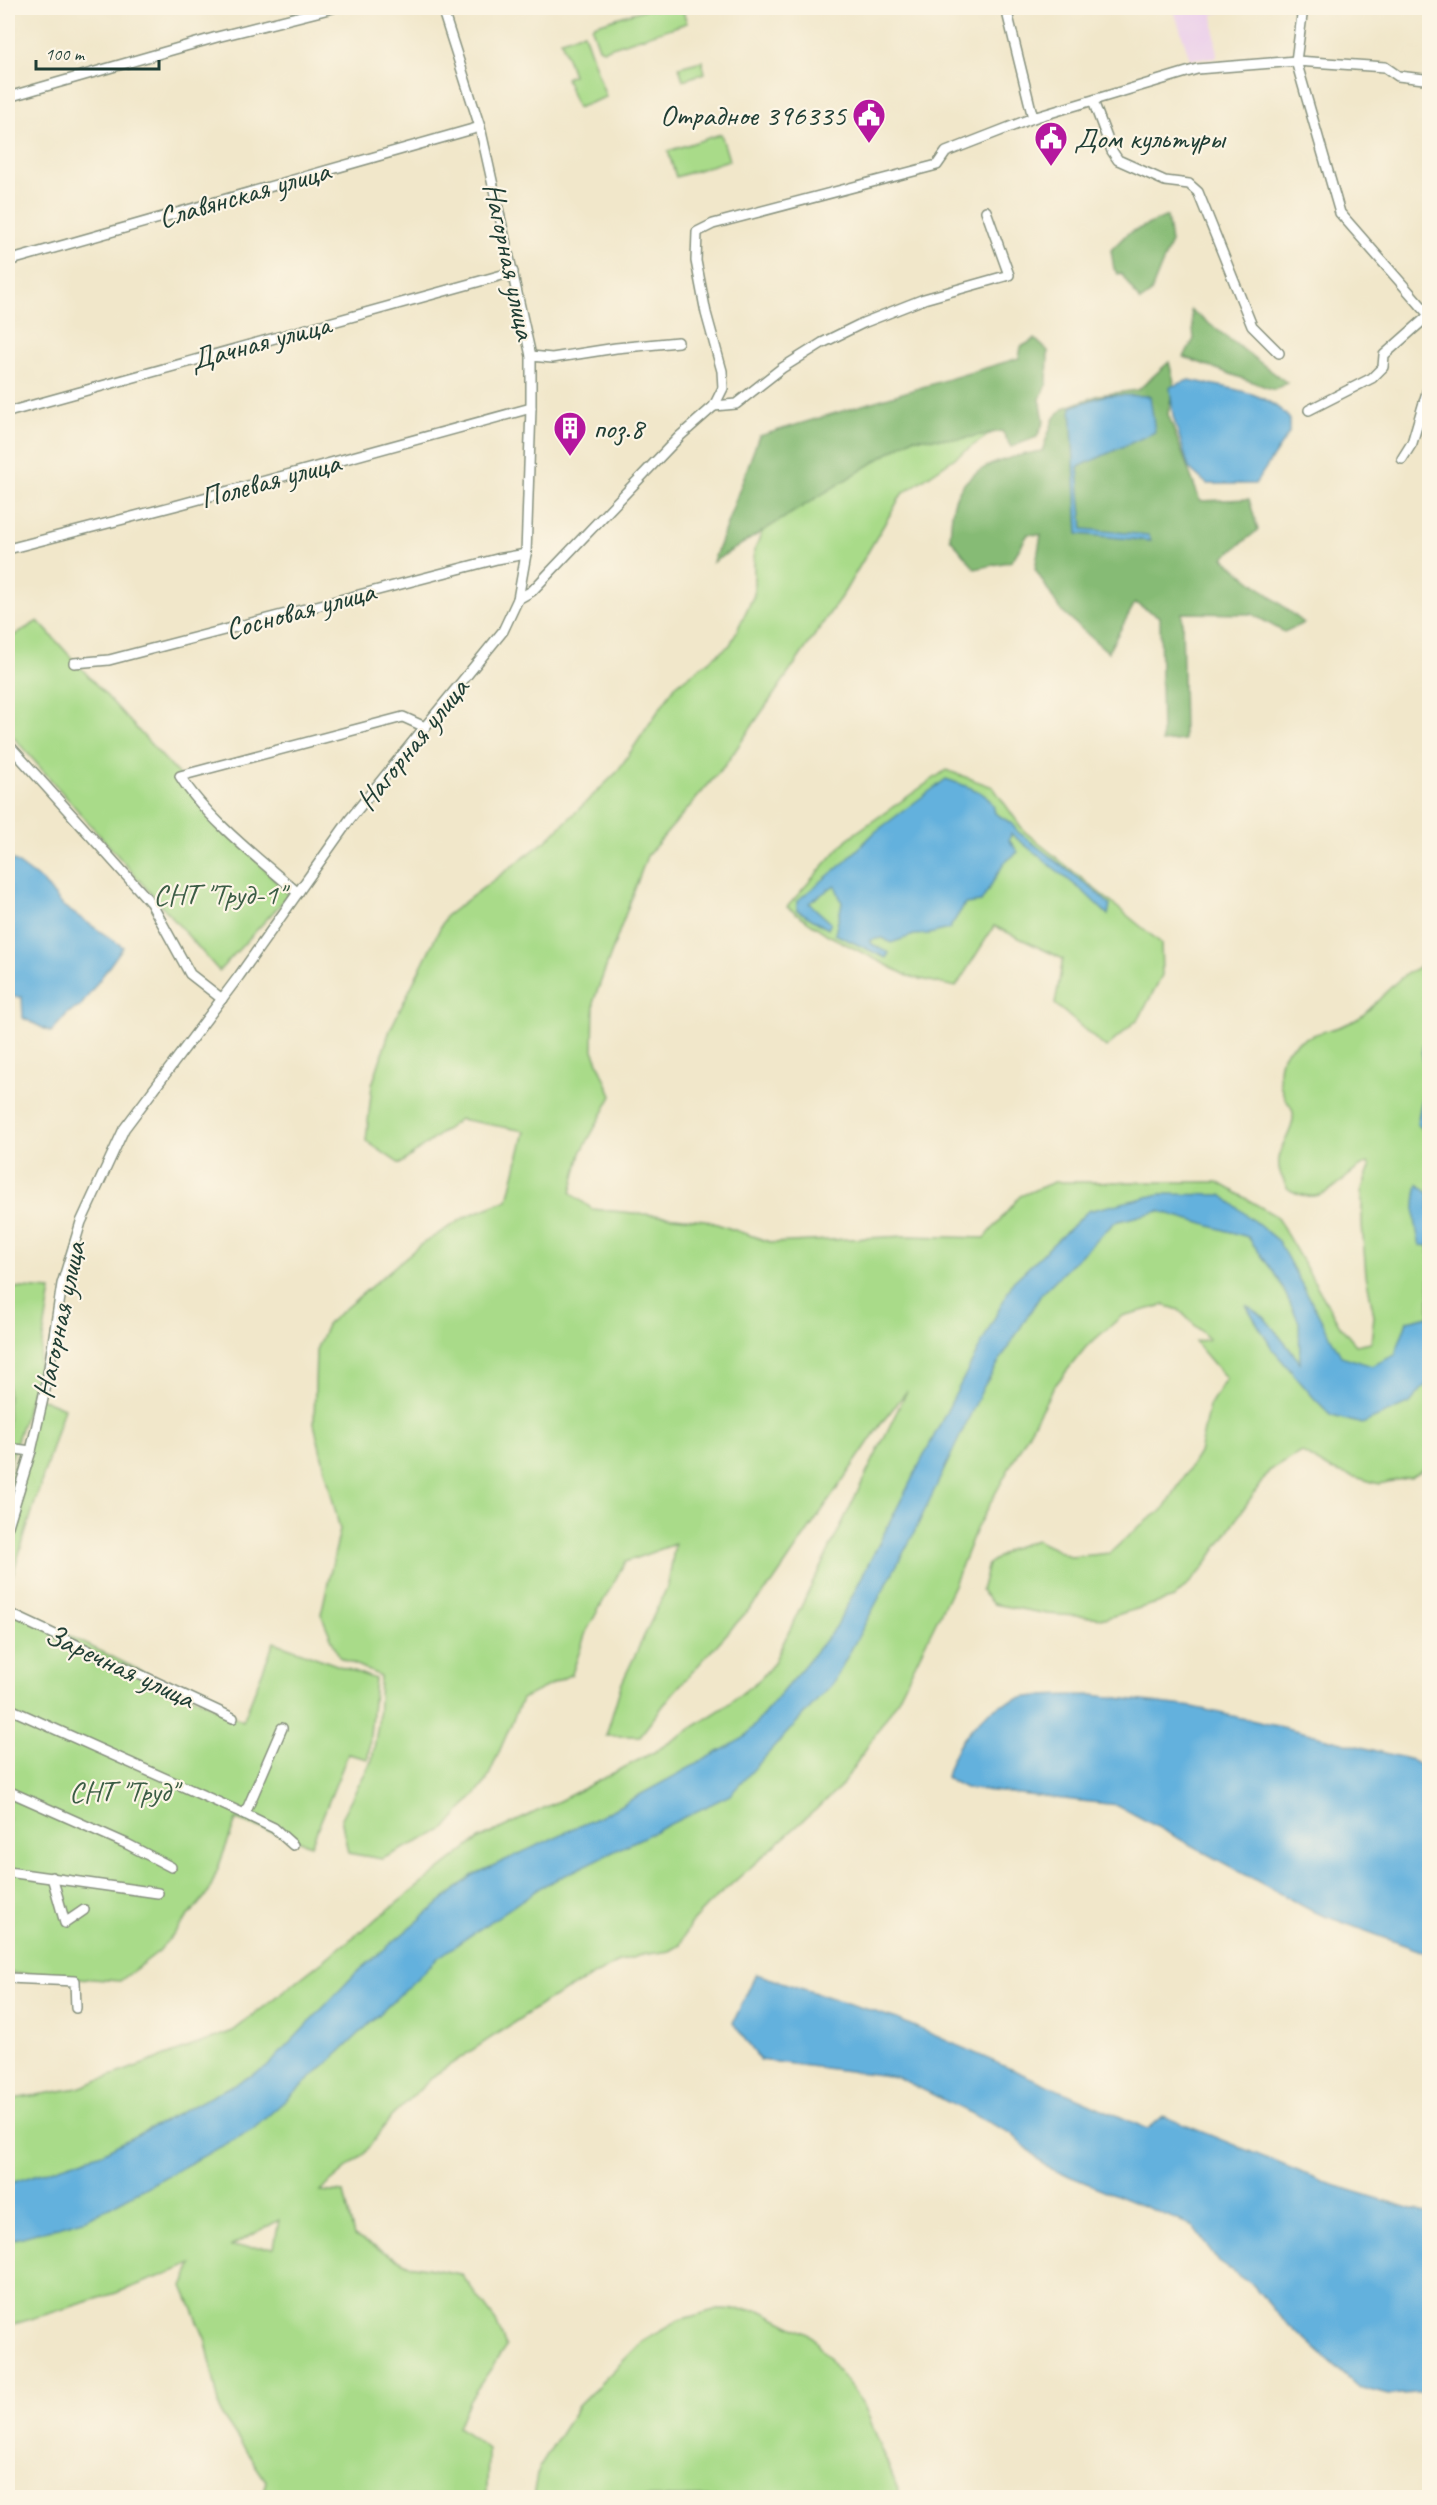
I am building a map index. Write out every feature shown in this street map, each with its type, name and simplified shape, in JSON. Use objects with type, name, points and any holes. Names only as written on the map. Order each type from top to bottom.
[{"type":"street","points":[[8,97],[218,37],[333,8]]},
{"type":"street","name":"Нагорная улица","points":[[8,1526],[31,1451],[47,1381],[62,1284],[81,1222],[124,1129],[222,999],[350,819],[503,631],[518,599],[526,554],[531,356],[480,126],[442,8]]},
{"type":"street","points":[[1006,8],[1033,118]]},
{"type":"street","points":[[1304,8],[1296,61],[1340,213],[1429,316],[1384,355],[1383,367],[1372,378],[1309,410]]},
{"type":"street","points":[[518,599],[532,591],[680,436],[714,406],[723,388],[722,371],[706,313],[696,261],[697,232],[714,224],[937,165],[946,152],[1033,118],[1197,69],[1296,61],[1385,67],[1398,76],[1424,79]]},
{"type":"street","points":[[1093,101],[1112,151],[1118,160],[1165,181],[1189,183],[1198,192],[1252,326],[1279,353]]},
{"type":"street","name":"Славянская улица","points":[[8,261],[480,126]]},
{"type":"street","points":[[714,406],[736,404],[782,368],[822,343],[873,319],[924,300],[1009,275],[986,211]]},
{"type":"street","name":"Дачная улица","points":[[8,412],[513,272]]},
{"type":"street","points":[[531,356],[552,358],[616,348],[678,342]]},
{"type":"street","points":[[1402,459],[1412,443],[1430,382]]},
{"type":"street","name":"Полевая улица","points":[[8,549],[531,408]]},
{"type":"street","name":"Сосновая улица","points":[[74,663],[109,660],[486,561],[526,554]]},
{"type":"street","points":[[298,893],[234,837],[180,776],[403,717],[425,727]]},
{"type":"street","points":[[8,744],[151,903],[190,974],[222,999]]},
{"type":"street","points":[[8,1448],[31,1451]]},
{"type":"street","name":"Заречная улица","points":[[8,1613],[233,1718]]},
{"type":"street","points":[[8,1708],[245,1814],[274,1828],[293,1845]]},
{"type":"street","points":[[245,1814],[282,1728]]},
{"type":"street","points":[[8,1791],[127,1844],[171,1867]]},
{"type":"street","points":[[8,1872],[158,1893]]},
{"type":"street","points":[[52,1877],[65,1923],[84,1910]]},
{"type":"street","points":[[8,1978],[75,1980],[75,2008]]},
{"type":"shaded area","points":[[1173,8],[1241,8],[1213,14],[1217,57],[1190,59]]},
{"type":"green space","points":[[649,8],[682,8],[687,23],[603,50],[599,48],[592,28],[594,25]]},
{"type":"green space","points":[[584,33],[606,97],[577,108],[566,78],[573,75],[561,40]]},
{"type":"green space","points":[[702,61],[705,73],[683,80],[679,67]]},
{"type":"green space","points":[[721,134],[729,160],[676,177],[668,151]]},
{"type":"green space","points":[[1167,216],[1171,242],[1150,294],[1140,301],[1121,273],[1118,274],[1114,269],[1111,250],[1127,234]]},
{"type":"green space","points":[[1191,310],[1287,383],[1274,390],[1184,357],[1194,339]]},
{"type":"green space","points":[[1035,339],[1048,351],[1047,383],[1040,399],[1044,421],[1037,437],[1011,447],[1002,431],[960,439],[913,438],[713,562],[759,436],[1019,358],[1021,347]]},
{"type":"green space","points":[[1169,362],[1174,382],[1168,414],[1200,501],[1249,499],[1258,530],[1223,558],[1304,623],[1284,632],[1252,614],[1182,613],[1184,740],[1162,742],[1160,617],[1135,603],[1108,652],[1061,611],[1035,569],[1041,535],[1028,534],[1012,561],[975,569],[950,538],[955,500],[969,479],[979,471],[1004,460],[1042,451],[1054,418],[1064,408],[1099,395],[1138,390]]},
{"type":"green space","points":[[1012,419],[902,494],[845,591],[726,764],[647,856],[594,1000],[593,1050],[612,1096],[581,1153],[571,1193],[592,1209],[705,1220],[773,1243],[906,1236],[985,1238],[1020,1196],[1054,1182],[1218,1182],[1276,1216],[1340,1326],[1356,1345],[1371,1342],[1374,1316],[1366,1275],[1362,1224],[1362,1189],[1370,1167],[1368,1163],[1362,1166],[1332,1189],[1319,1195],[1305,1196],[1288,1188],[1280,1171],[1279,1162],[1280,1153],[1293,1121],[1293,1112],[1281,1089],[1279,1070],[1285,1053],[1301,1040],[1359,1018],[1402,977],[1429,961],[1429,1466],[1411,1477],[1379,1484],[1331,1470],[1301,1452],[1269,1471],[1202,1570],[1174,1598],[1106,1618],[1047,1614],[993,1604],[981,1591],[988,1564],[1010,1549],[1036,1540],[1071,1557],[1110,1553],[1138,1527],[1164,1509],[1199,1453],[1209,1406],[1226,1378],[1195,1342],[1209,1339],[1179,1310],[1164,1305],[1122,1316],[1086,1347],[1053,1388],[976,1529],[954,1585],[896,1703],[840,1788],[709,1904],[690,1924],[680,1945],[670,1951],[641,1955],[617,1963],[545,2002],[436,2074],[391,2117],[364,2154],[320,2191],[344,2193],[354,2236],[409,2265],[461,2274],[496,2321],[506,2347],[470,2399],[458,2427],[488,2449],[487,2491],[483,2497],[262,2497],[266,2481],[221,2414],[206,2341],[183,2286],[193,2264],[116,2293],[8,2326],[8,2100],[78,2088],[233,2031],[479,1839],[656,1751],[723,1708],[760,1679],[773,1664],[907,1391],[883,1421],[772,1584],[673,1693],[640,1736],[606,1736],[621,1685],[668,1585],[675,1544],[625,1562],[586,1632],[572,1674],[522,1699],[486,1782],[445,1829],[382,1859],[348,1853],[341,1818],[372,1760],[378,1724],[380,1676],[339,1657],[321,1614],[340,1530],[314,1424],[316,1350],[328,1323],[420,1245],[467,1216],[508,1200],[525,1131],[460,1119],[400,1164],[366,1141],[372,1085],[390,1030],[446,916],[547,840],[617,772],[675,686],[730,645],[754,595],[754,551],[785,478],[816,450]],"holes":[[[279,2220],[274,2247],[230,2247]]]},
{"type":"green space","name":"СНТ \"Труд-1\"","points":[[38,621],[289,895],[219,971],[8,731],[8,639]]},
{"type":"green space","points":[[946,770],[993,787],[1024,831],[1161,943],[1162,975],[1140,1017],[1106,1048],[1055,1004],[1063,959],[994,926],[956,987],[908,976],[828,935],[787,907],[847,839]]},
{"type":"green space","points":[[8,1287],[51,1290],[36,1379],[8,1470]]},
{"type":"green space","points":[[38,1397],[64,1408],[8,1590],[8,1482]]},
{"type":"green space","name":"СНТ \"Труд\"","points":[[8,1606],[243,1721],[274,1642],[375,1679],[368,1759],[348,1754],[311,1845],[236,1820],[209,1892],[159,1951],[120,1981],[8,1973]]},
{"type":"green space","points":[[718,2309],[760,2310],[812,2336],[864,2405],[901,2497],[533,2497],[538,2469],[578,2406],[642,2342],[679,2320]]},
{"type":"water","points":[[1189,380],[1255,395],[1279,408],[1289,418],[1289,433],[1255,484],[1207,484],[1189,468],[1173,416],[1170,387]]},
{"type":"water","points":[[1106,395],[1150,396],[1155,432],[1078,467],[1083,529],[1148,535],[1151,541],[1078,534],[1071,407]]},
{"type":"water","points":[[946,779],[976,790],[989,799],[995,813],[1011,823],[1017,831],[1110,905],[1108,915],[1085,893],[1011,834],[1009,840],[1018,852],[1004,863],[981,902],[965,904],[949,929],[914,935],[891,943],[883,938],[870,940],[872,944],[889,953],[886,958],[835,934],[842,903],[835,885],[809,903],[831,923],[828,929],[797,910],[797,901],[846,861],[875,832]]},
{"type":"water","points":[[8,856],[43,882],[63,906],[123,947],[80,1007],[69,1012],[51,1032],[23,1018],[22,997],[8,997]]},
{"type":"water","points":[[1429,1014],[1430,1134],[1417,1124],[1425,1084],[1422,1051]]},
{"type":"water","points":[[1418,1184],[1429,1194],[1429,1246],[1420,1245],[1416,1229],[1415,1200]]},
{"type":"water","points":[[1160,1194],[1222,1195],[1278,1241],[1341,1356],[1372,1366],[1395,1355],[1407,1321],[1429,1316],[1429,1381],[1410,1403],[1362,1424],[1332,1416],[1273,1350],[1246,1305],[1264,1317],[1300,1362],[1299,1322],[1279,1280],[1248,1237],[1159,1211],[1115,1222],[1042,1293],[984,1386],[913,1535],[833,1683],[730,1795],[541,1887],[439,1957],[340,2052],[252,2130],[87,2219],[8,2241],[8,2184],[102,2153],[266,2068],[355,1974],[473,1875],[601,1816],[744,1738],[836,1627],[1013,1282],[1088,1211]]},
{"type":"water","points":[[1092,1695],[1193,1707],[1299,1731],[1412,1760],[1429,1773],[1429,1954],[1314,1912],[1117,1805],[965,1788],[946,1778],[963,1739],[973,1727],[996,1708],[1022,1698]]},
{"type":"water","points":[[756,1974],[897,2019],[1148,2129],[1163,2116],[1330,2184],[1429,2214],[1429,2392],[1388,2395],[1358,2387],[1280,2317],[1253,2285],[1219,2262],[1193,2226],[1047,2167],[1011,2133],[897,2077],[760,2060],[733,2023]]},
{"type":"place","name":"Отрадное 396335","points":[[869,144]]},
{"type":"place","name":"Дом культуры","points":[[1051,167]]},
{"type":"place","name":"поз.8","points":[[570,457]]}]
